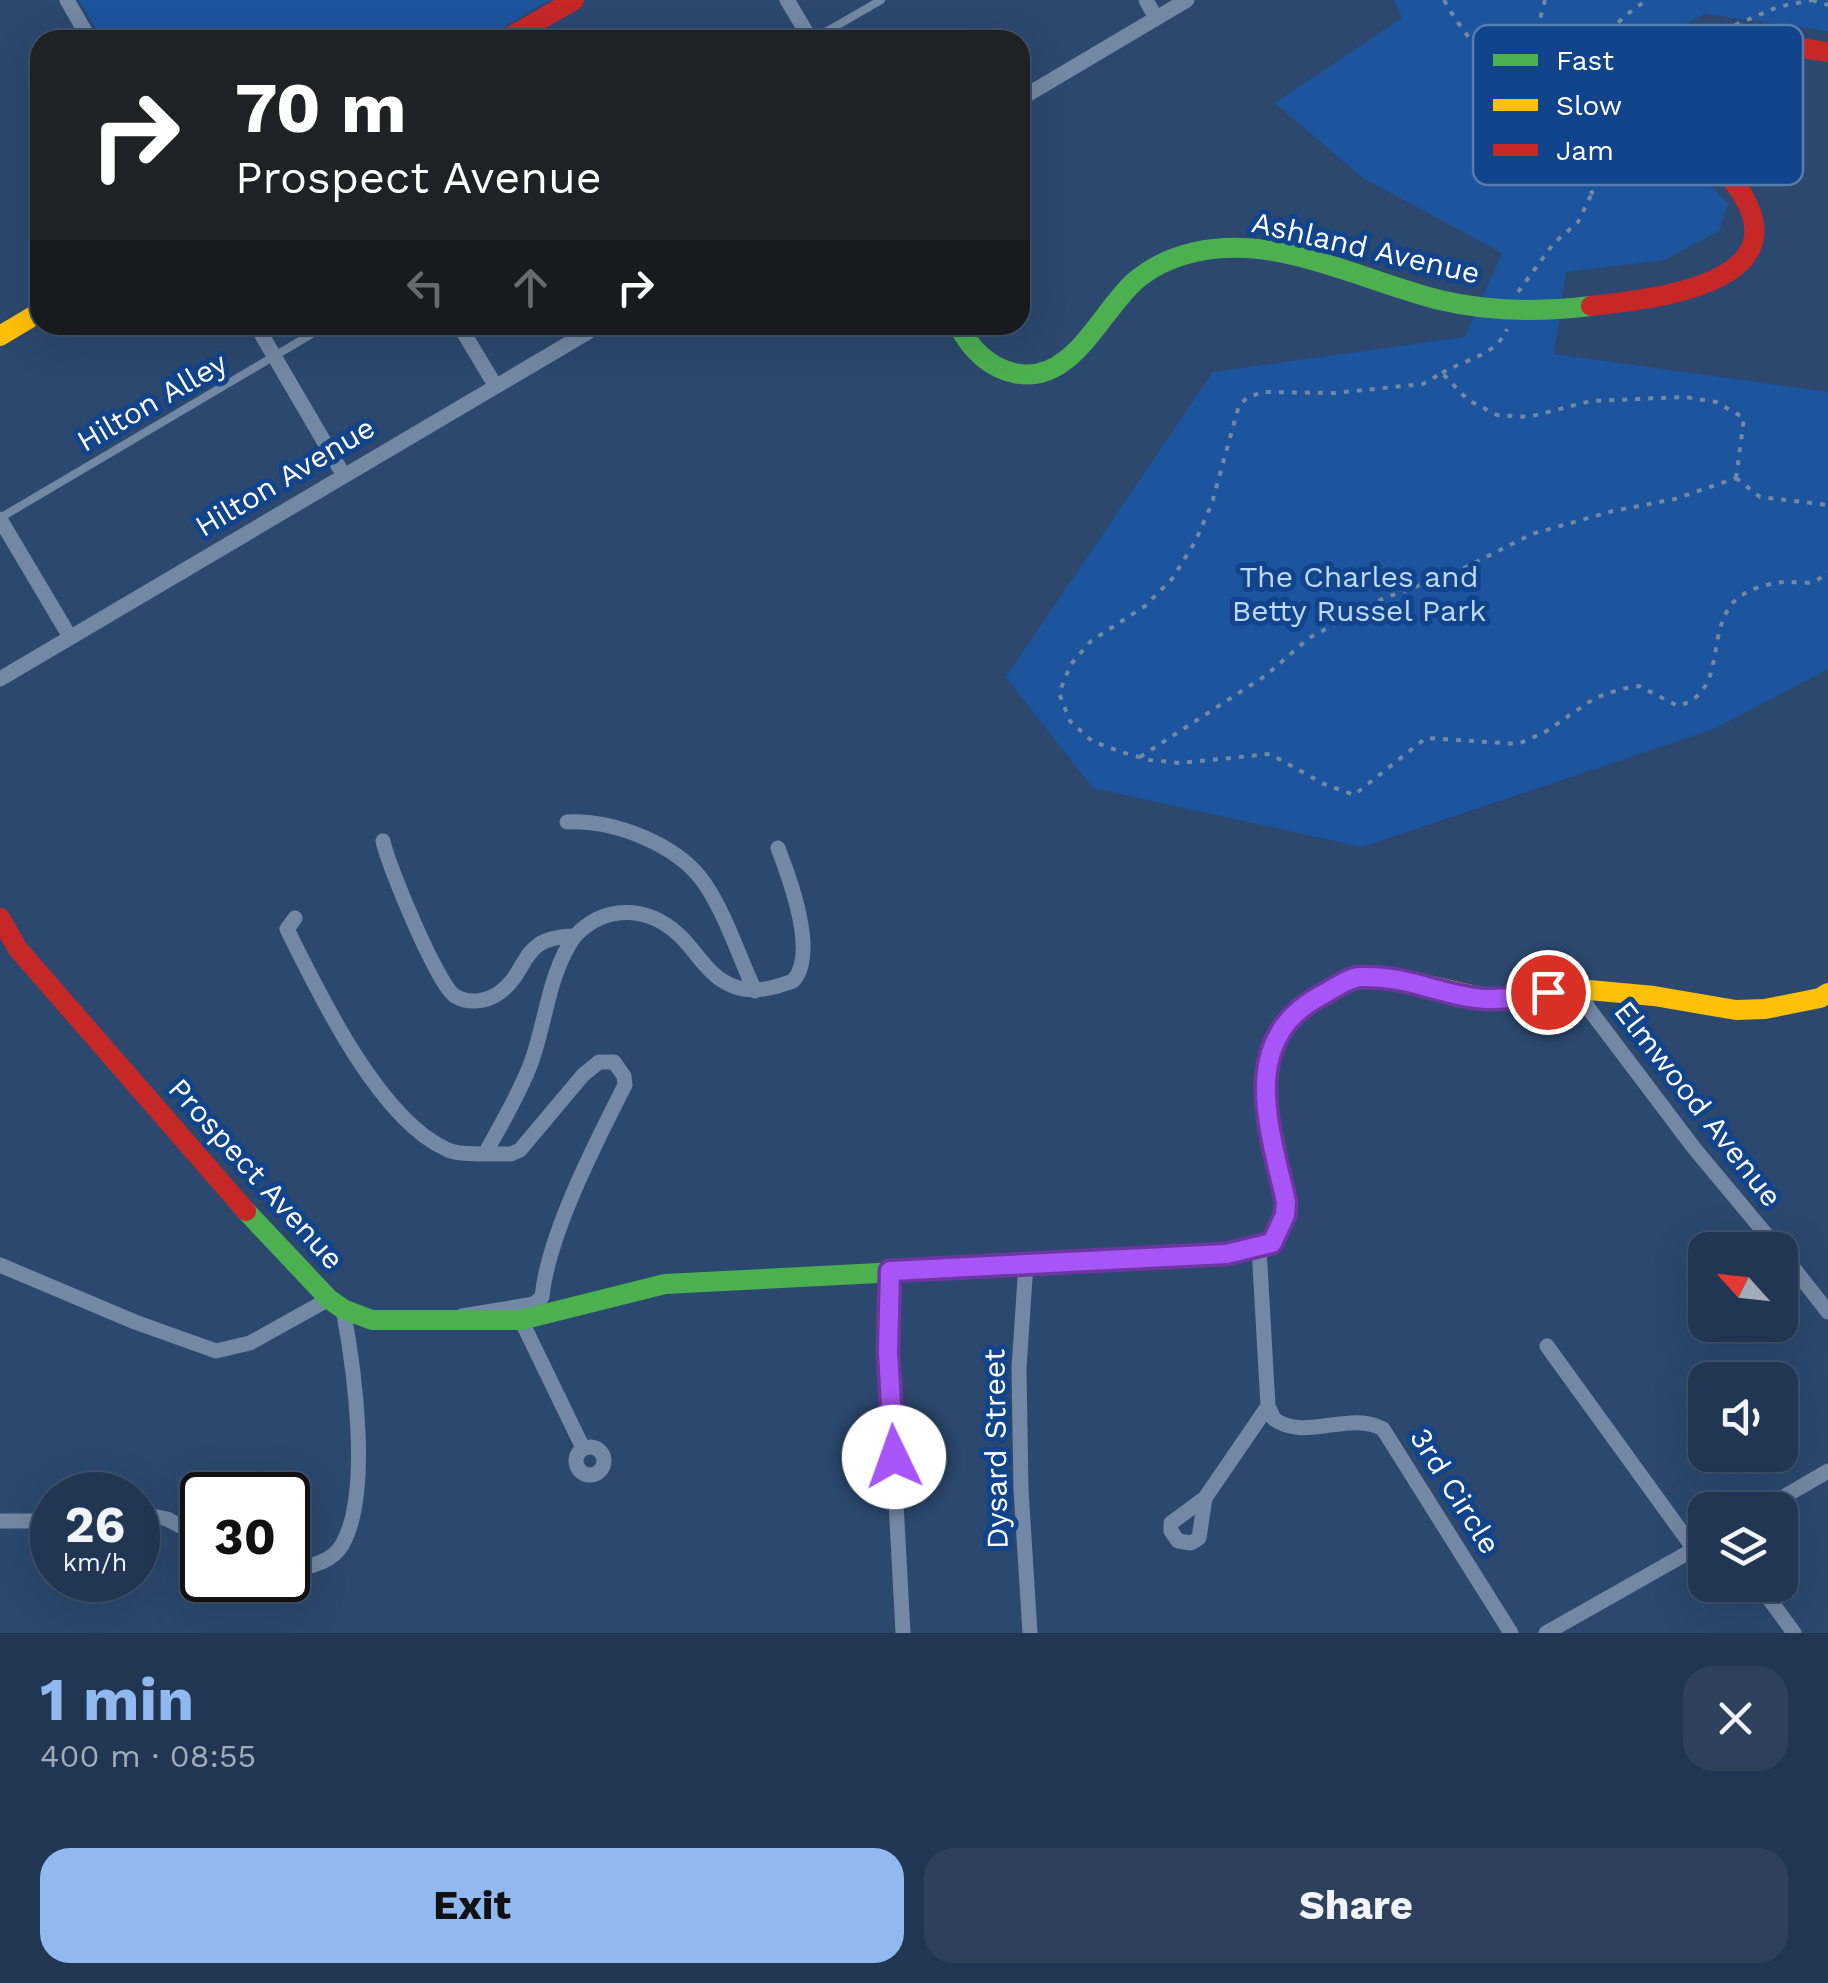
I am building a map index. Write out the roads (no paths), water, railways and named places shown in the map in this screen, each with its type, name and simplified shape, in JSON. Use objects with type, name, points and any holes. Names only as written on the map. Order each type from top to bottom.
[{"type":"street","points":[[67,0],[84,30]]},
{"type":"street","points":[[522,30],[574,0]]},
{"type":"street","points":[[787,0],[806,30]]},
{"type":"street","points":[[1146,0],[1156,18]]},
{"type":"street","points":[[1030,93],[1187,0]]},
{"type":"street","name":"Ashland Avenue","points":[[1803,50],[1828,52]]},
{"type":"street","name":"Ashland Avenue","points":[[964,335],[978,356],[1021,378],[1052,370],[1072,356],[1110,306],[1136,281],[1163,263],[1213,249],[1242,249],[1290,258],[1444,301],[1512,308],[1572,310],[1673,294],[1709,284],[1734,270],[1746,254],[1756,231],[1737,185]]},
{"type":"street","points":[[0,336],[30,318]]},
{"type":"street","points":[[262,335],[343,474]]},
{"type":"street","points":[[465,335],[495,385]]},
{"type":"street","name":"Hilton Avenue","points":[[0,679],[582,335]]},
{"type":"street","points":[[0,518],[70,637]]},
{"type":"street","points":[[567,822],[583,821],[638,836],[689,866],[706,885],[755,991]]},
{"type":"street","points":[[383,841],[441,978],[455,997],[472,1002],[498,994],[538,944],[557,936],[575,936]]},
{"type":"street","points":[[484,1154],[531,1063],[562,960],[575,936],[593,920],[608,914],[636,912],[663,922],[720,980],[737,988],[755,991],[793,981],[801,967],[798,908],[778,848]]},
{"type":"street","name":"Prospect Avenue","points":[[0,918],[18,949],[210,1172],[336,1304],[372,1320],[521,1320],[665,1284],[1226,1254],[1259,1248]]},
{"type":"street","points":[[295,918],[287,930],[375,1082],[409,1124],[444,1149],[511,1154],[520,1150],[583,1075],[599,1062],[614,1062],[624,1076],[625,1085],[592,1150],[544,1274],[542,1297],[534,1304],[434,1322]]},
{"type":"street","points":[[1205,1498],[1268,1406],[1259,1248],[1272,1243],[1285,1215],[1286,1202],[1264,1089],[1276,1036],[1311,1001],[1356,977],[1408,980],[1489,1000],[1578,989],[1654,996],[1736,1010],[1765,1009],[1828,993]]},
{"type":"street","name":"Elmwood Avenue","points":[[1578,989],[1694,1148],[1764,1232]]},
{"type":"street","name":"Dysard Street","points":[[1026,1263],[1018,1368],[1030,1633]]},
{"type":"street","points":[[0,1264],[135,1322],[216,1351],[250,1343],[336,1304],[356,1385],[357,1489],[341,1547],[324,1561],[310,1566]]},
{"type":"street","points":[[890,1271],[888,1352],[902,1633]]},
{"type":"street","name":"Elmwood Avenue","points":[[1798,1274],[1828,1312]]},
{"type":"street","points":[[521,1320],[582,1448]]},
{"type":"street","points":[[1546,1346],[1688,1530]]},
{"type":"street","name":"3rd Circle","points":[[1268,1406],[1274,1419],[1288,1426],[1362,1421],[1383,1429],[1511,1633]]},
{"type":"street","points":[[1793,1492],[1828,1472]]},
{"type":"street","points":[[0,1521],[30,1521]]},
{"type":"street","points":[[1546,1633],[1688,1553]]},
{"type":"street","points":[[1771,1602],[1794,1633]]},
{"type":"lane","points":[[829,30],[881,0]]},
{"type":"lane","name":"Hilton Alley","points":[[0,518],[309,335]]},
{"type":"park label","name":"The Charles and Betty Russel Park","points":[[1359,594]]}]
